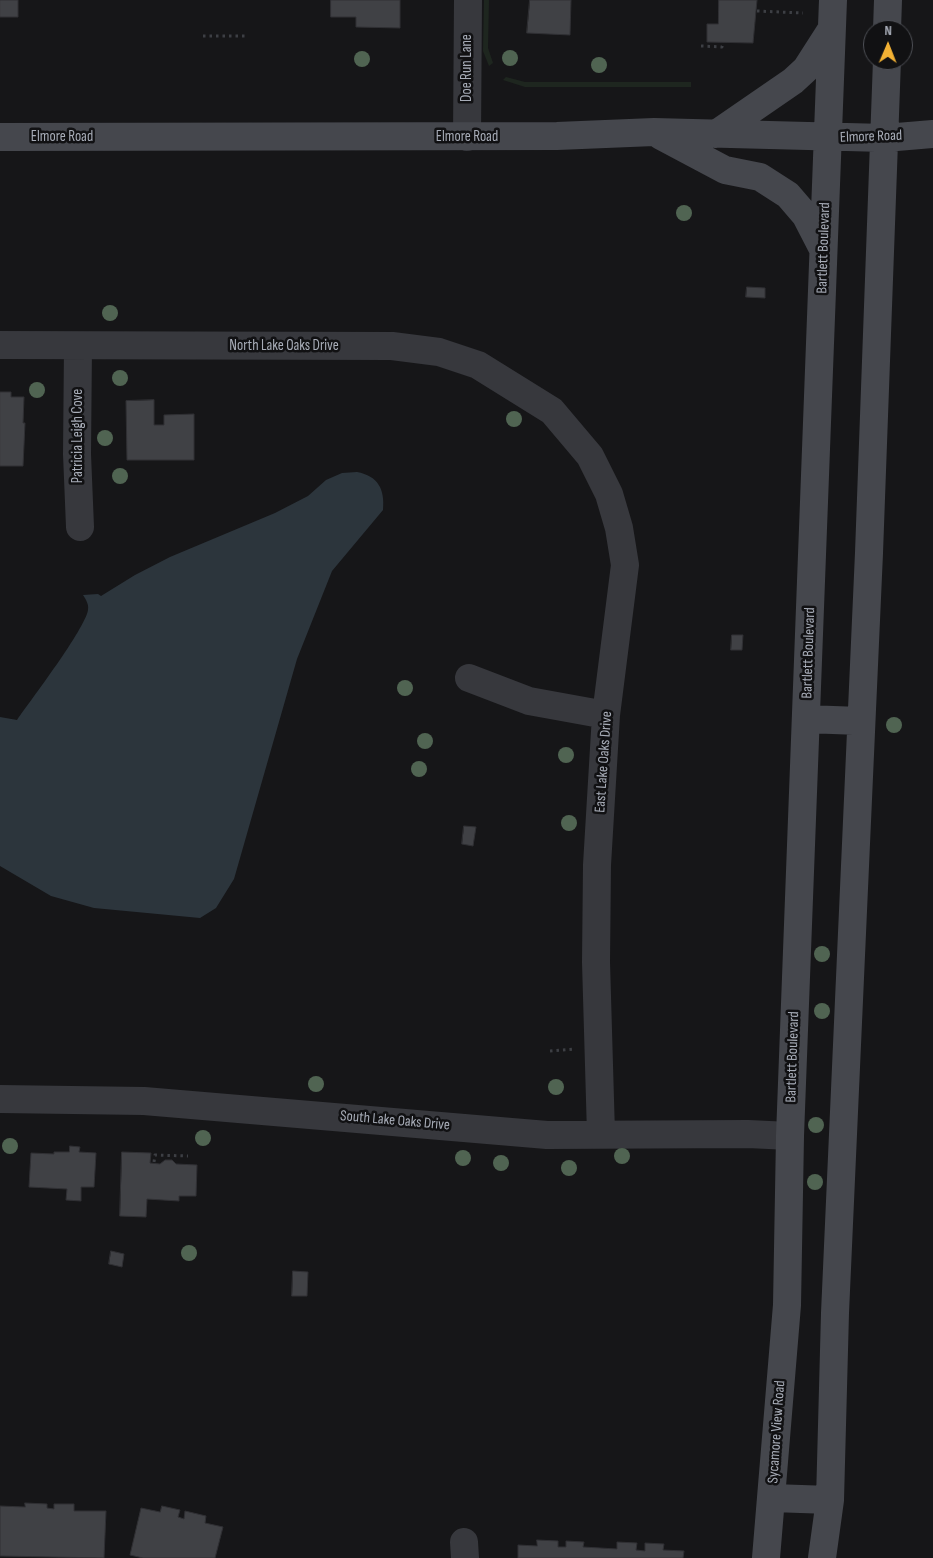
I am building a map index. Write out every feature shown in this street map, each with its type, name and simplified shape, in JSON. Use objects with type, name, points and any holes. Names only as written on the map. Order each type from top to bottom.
[{"type":"main road","name":"Bartlett Boulevard","points":[[786,1305],[790,1136],[832,0]]},
{"type":"main road","points":[[887,20],[888,0]]},
{"type":"main road","points":[[716,134],[793,81],[806,69],[832,29]]},
{"type":"main road","points":[[822,1558],[830,1500],[835,1313],[860,721],[869,554],[871,446],[887,70]]},
{"type":"main road","name":"Elmore Road","points":[[0,137],[467,137],[654,132],[827,138],[885,138],[933,134]]},
{"type":"main road","points":[[654,132],[725,170],[760,177],[788,195],[806,216],[824,251]]},
{"type":"main road","points":[[806,719],[860,721]]},
{"type":"main road","name":"Sycamore View Road","points":[[766,1558],[786,1305]]},
{"type":"main road","points":[[772,1498],[830,1500]]},
{"type":"street","name":"Doe Run Lane","points":[[467,137],[468,0]]},
{"type":"street","name":"North Lake Oaks Drive","points":[[0,345],[392,346],[416,348],[459,357],[478,365],[552,411]]},
{"type":"street","name":"Patricia Leigh Cove","points":[[78,346],[77,454],[80,526]]},
{"type":"street","name":"East Lake Oaks Drive","points":[[552,411],[590,456],[609,494],[619,528],[625,565],[606,715],[597,865],[596,962],[601,1134]]},
{"type":"street","points":[[469,678],[529,700],[606,715]]},
{"type":"street","name":"South Lake Oaks Drive","points":[[0,1099],[144,1100],[547,1135],[790,1136]]},
{"type":"path","points":[[758,11],[803,13]]},
{"type":"path","points":[[203,36],[247,36]]},
{"type":"path","points":[[701,46],[722,47],[722,44]]},
{"type":"path","points":[[154,1162],[155,1155],[188,1156]]},
{"type":"shaded area","points":[[484,0],[489,0],[488,48],[493,63],[489,66],[483,51]]},
{"type":"shaded area","points":[[506,77],[525,82],[691,82],[691,87],[525,87],[503,80]]},
{"type":"shaded area","points":[[357,472],[370,477],[379,485],[383,496],[383,510],[332,571],[297,659],[234,879],[216,908],[200,918],[94,908],[51,896],[0,866],[0,717],[17,720],[57,665],[85,619],[88,606],[83,595],[98,594],[101,596],[135,575],[170,557],[275,513],[308,496],[326,480],[342,473]]},
{"type":"building","points":[[0,0],[18,0],[18,17],[0,17]]},
{"type":"building","points":[[331,0],[400,0],[400,28],[356,27],[356,17],[331,17]]},
{"type":"building","points":[[530,0],[571,0],[570,35],[527,33]]},
{"type":"building","points":[[719,0],[757,0],[753,43],[707,42],[707,24],[718,24]]},
{"type":"building","points":[[747,287],[765,288],[765,298],[746,297]]},
{"type":"building","points":[[0,392],[11,392],[11,397],[24,397],[23,466],[0,466]]},
{"type":"building","points":[[154,400],[154,425],[164,425],[164,415],[194,414],[194,460],[127,460],[126,401]]},
{"type":"building","points":[[732,635],[743,635],[742,650],[731,650]]},
{"type":"building","points":[[464,826],[476,827],[473,846],[462,844]]},
{"type":"building","points":[[70,1146],[80,1147],[79,1152],[96,1153],[94,1187],[81,1187],[81,1201],[66,1200],[67,1189],[29,1187],[31,1153],[54,1154],[54,1152],[69,1152]]},
{"type":"building","points":[[122,1152],[151,1153],[150,1163],[160,1164],[165,1160],[172,1160],[176,1164],[197,1165],[196,1196],[179,1196],[179,1201],[147,1199],[146,1217],[120,1216]]},
{"type":"building","points":[[111,1251],[124,1254],[122,1267],[109,1264]]},
{"type":"building","points":[[293,1271],[308,1272],[307,1296],[292,1296]]},
{"type":"building","points":[[25,1503],[47,1504],[47,1508],[54,1509],[54,1504],[74,1504],[74,1511],[106,1511],[104,1558],[0,1556],[0,1506],[25,1507]]},
{"type":"building","points":[[162,1506],[180,1510],[178,1517],[184,1519],[185,1511],[206,1516],[205,1523],[223,1527],[215,1558],[143,1558],[130,1555],[141,1508],[160,1512]]},
{"type":"building","points":[[537,1540],[558,1541],[558,1547],[566,1547],[566,1541],[584,1542],[583,1547],[617,1549],[617,1542],[637,1543],[636,1550],[645,1551],[645,1543],[664,1544],[663,1550],[684,1551],[683,1558],[518,1558],[518,1545],[537,1546]]}]
